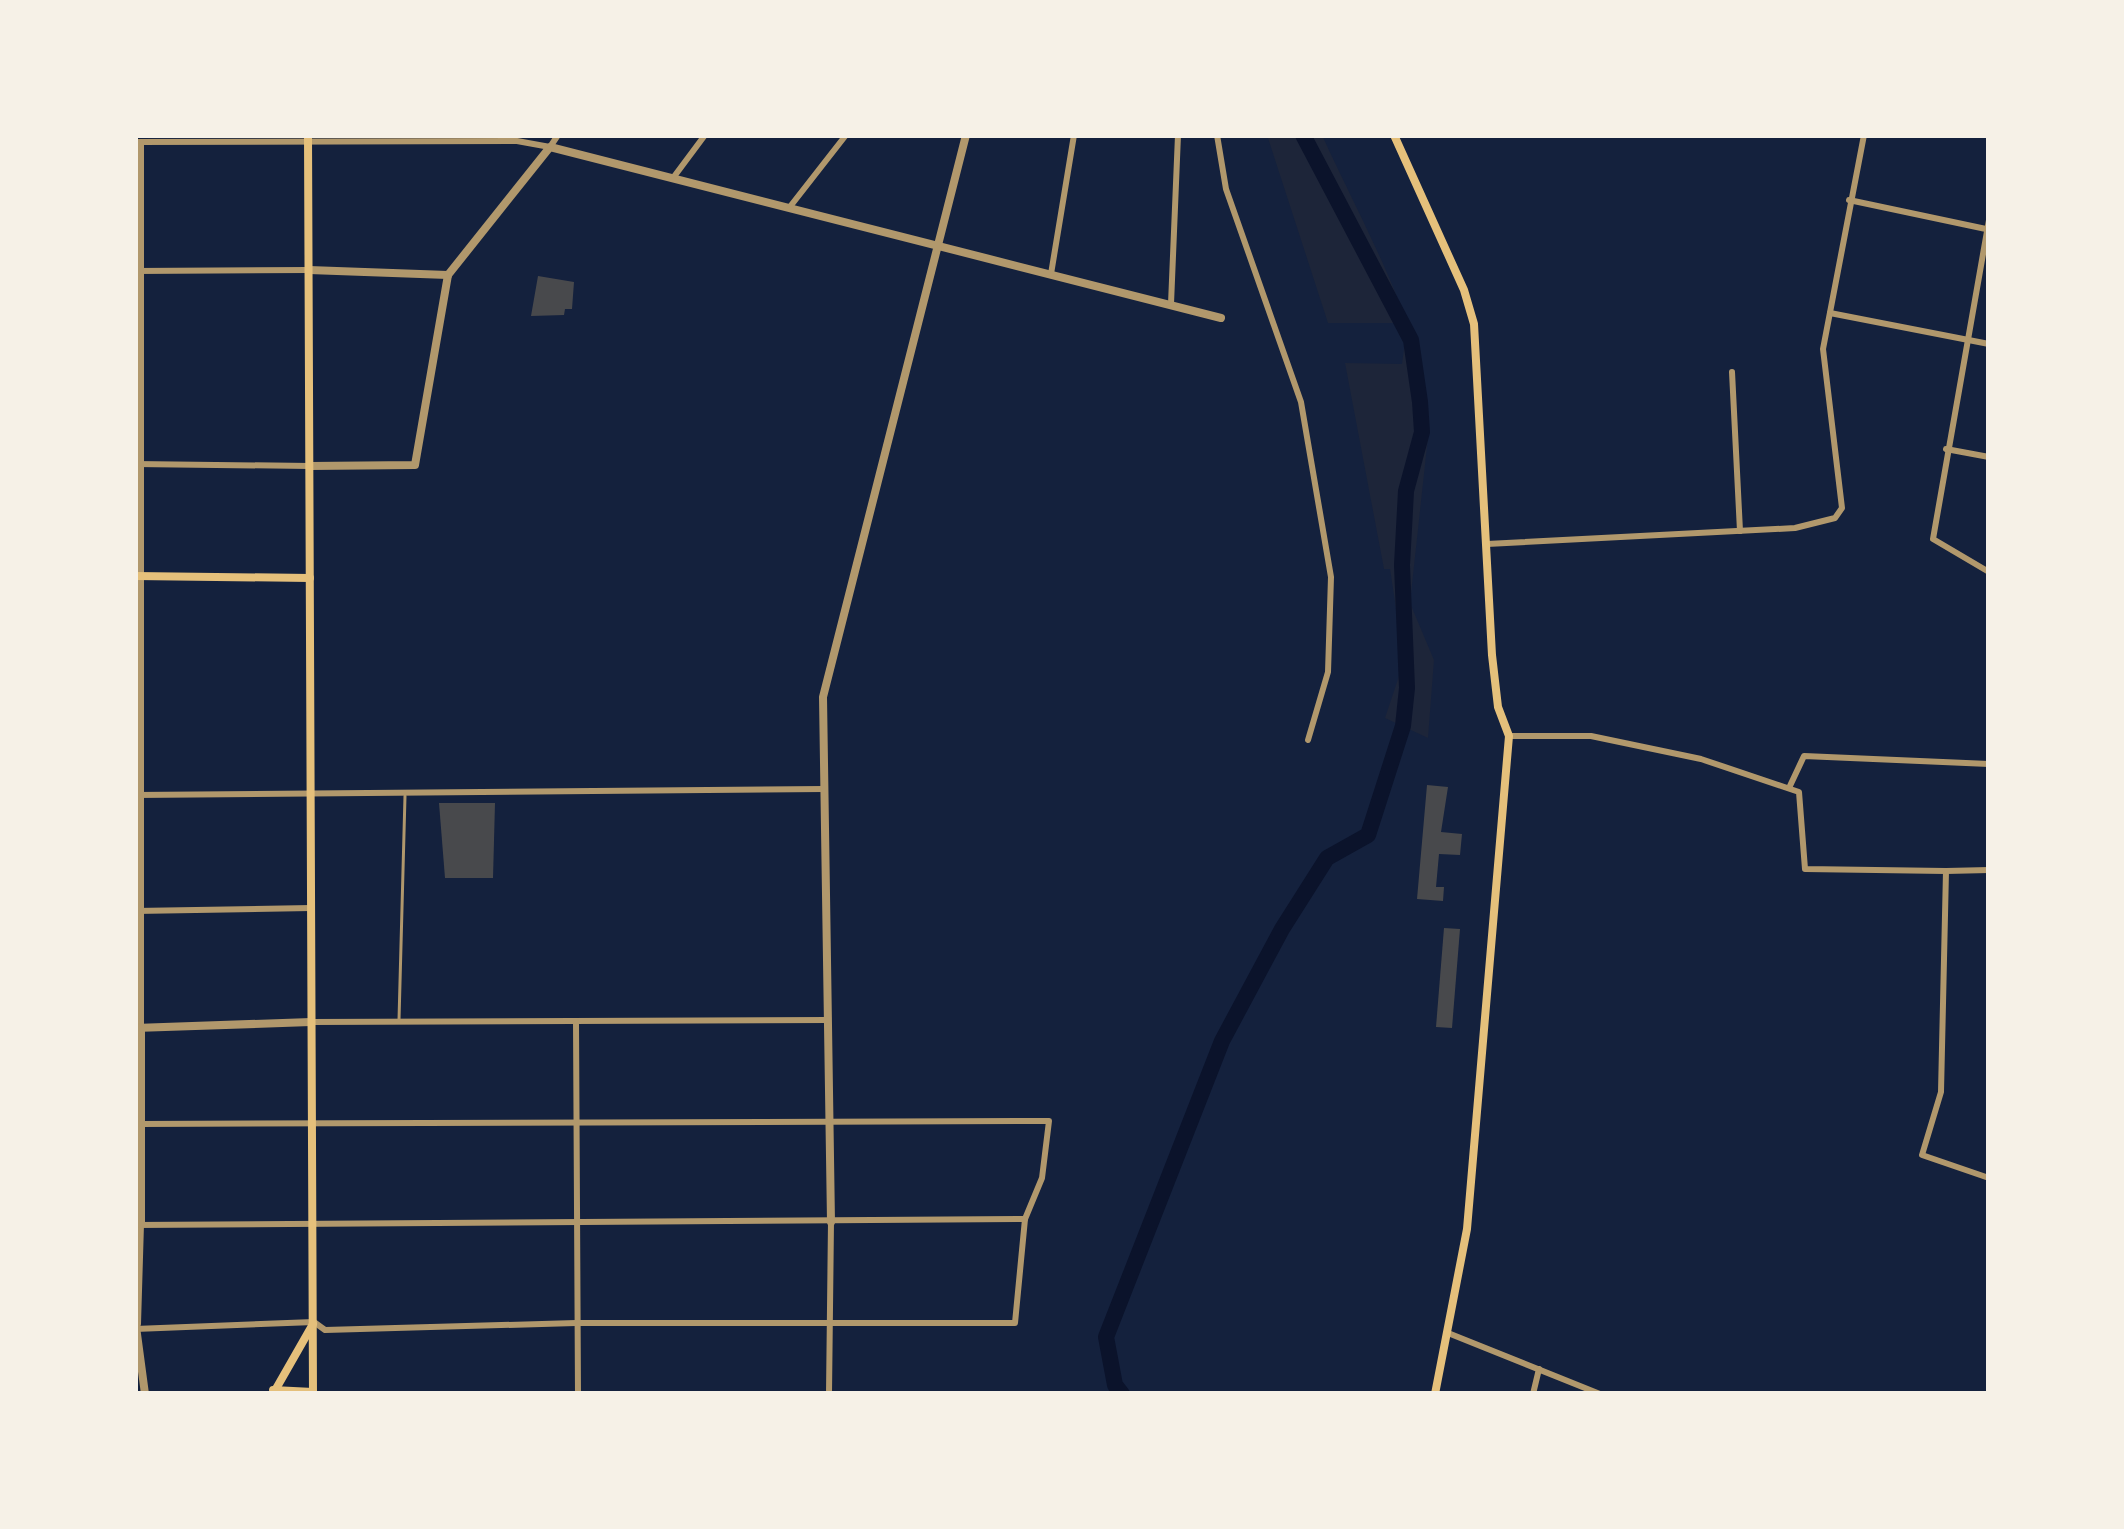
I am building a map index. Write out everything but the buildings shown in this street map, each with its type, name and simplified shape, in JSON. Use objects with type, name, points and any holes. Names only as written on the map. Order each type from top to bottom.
[{"type":"main road","points":[[1394,135],[1464,290],[1474,324],[1496,690],[1509,736],[1467,1229],[1436,1394]]},
{"type":"main road","points":[[308,137],[314,1225],[314,1322],[313,1393],[273,1392],[314,1322]]},
{"type":"main road","points":[[139,576],[310,578]]},
{"type":"street","points":[[138,464],[415,465],[448,275],[558,135]]},
{"type":"street","points":[[673,178],[705,135]]},
{"type":"street","points":[[789,208],[846,135]]},
{"type":"street","points":[[829,1394],[823,698],[966,135]]},
{"type":"street","points":[[1051,274],[1074,135]]},
{"type":"street","points":[[1171,304],[1178,135]]},
{"type":"street","points":[[1217,135],[1226,189],[1301,403],[1331,577],[1328,672],[1308,740]]},
{"type":"street","points":[[1487,544],[1806,526],[1840,513],[1823,349],[1864,135]]},
{"type":"street","points":[[145,1394],[136,1325],[140,1124],[138,142],[308,137],[517,141],[1220,319]]},
{"type":"street","points":[[1849,200],[1988,226],[1946,448],[1934,539],[1989,572]]},
{"type":"street","points":[[138,271],[448,275]]},
{"type":"street","points":[[1830,313],[1989,344]]},
{"type":"street","points":[[1732,372],[1740,531]]},
{"type":"street","points":[[1946,448],[1989,458]]},
{"type":"street","points":[[1509,736],[1591,736],[1701,759],[1789,788],[1802,798],[1805,868],[1989,870]]},
{"type":"street","points":[[1789,788],[1804,756],[1989,764]]},
{"type":"street","points":[[139,795],[824,789]]},
{"type":"street","points":[[1946,871],[1941,1091],[1922,1155],[1989,1178]]},
{"type":"street","points":[[139,911],[311,908]]},
{"type":"street","points":[[138,1028],[311,1022],[829,1020]]},
{"type":"street","points":[[577,1022],[578,1394]]},
{"type":"street","points":[[136,1325],[314,1322],[325,1330],[575,1323],[1015,1323],[1025,1219],[1042,1178],[1049,1121],[140,1124]]},
{"type":"street","points":[[138,1225],[1025,1219]]},
{"type":"street","points":[[1448,1334],[1600,1394]]},
{"type":"street","points":[[1533,1394],[1539,1369]]},
{"type":"lane","points":[[399,1022],[405,795]]},
{"type":"shaded area","points":[[1267,135],[1322,135],[1390,279],[1418,357],[1429,428],[1410,603],[1434,660],[1428,738],[1385,718],[1404,661],[1390,569],[1384,569],[1345,363],[1402,364],[1405,341],[1396,323],[1328,323]]},
{"type":"waterway","points":[[1122,1394],[1115,1385],[1106,1337],[1222,1041],[1282,929],[1327,858],[1368,835],[1403,726],[1406,491],[1422,432],[1411,340],[1303,135]]}]
